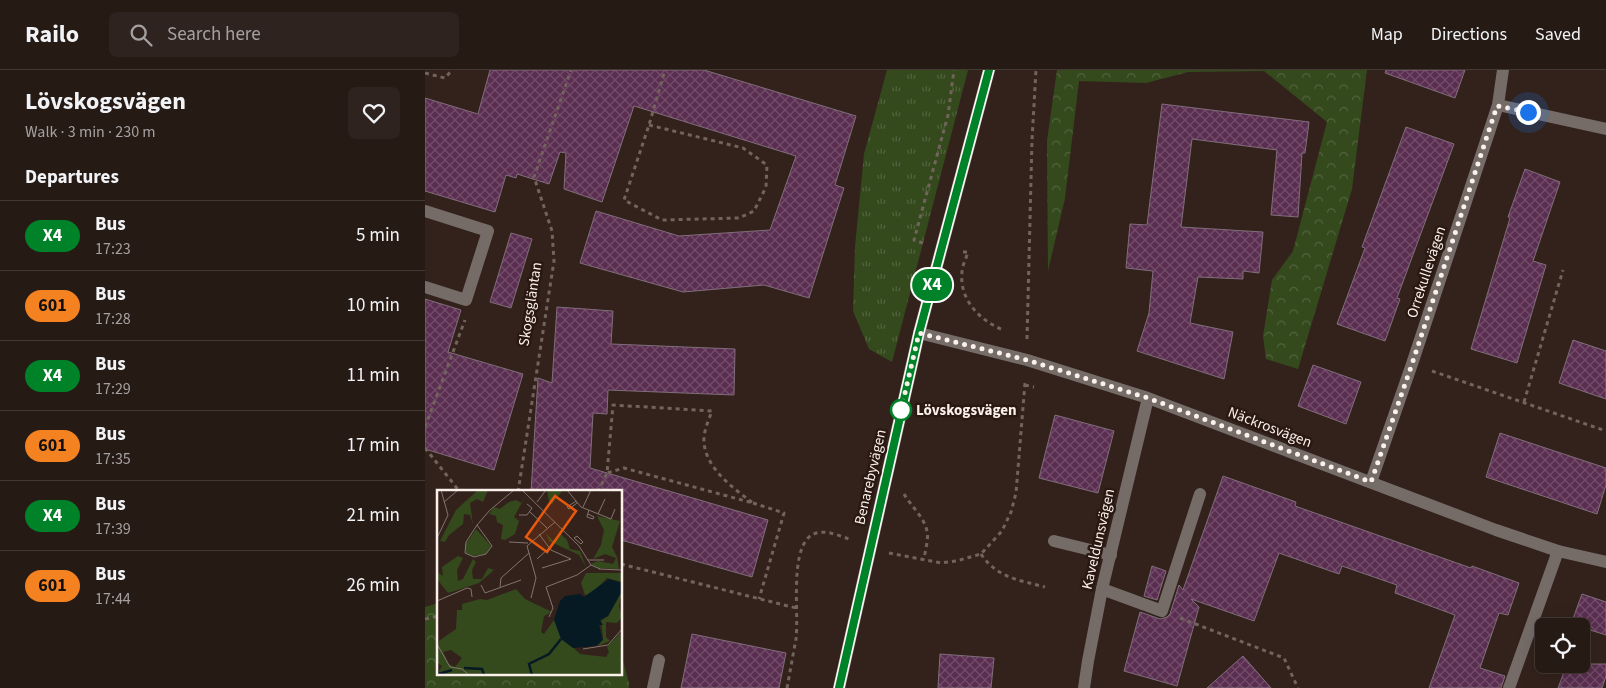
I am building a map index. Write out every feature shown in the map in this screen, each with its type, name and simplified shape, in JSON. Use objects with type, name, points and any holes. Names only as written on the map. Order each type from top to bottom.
[{"type":"street","name":"Benarebyvägen","points":[[839,688],[919,333],[989,70]]},
{"type":"street","name":"Orrekullevägen","points":[[1371,482],[1497,106],[1503,70]]},
{"type":"street","points":[[1497,106],[1606,129]]},
{"type":"street","points":[[425,211],[488,231],[466,300],[425,287]]},
{"type":"street","name":"Näckrosvägen","points":[[919,333],[1027,360],[1148,398],[1496,530],[1558,551],[1606,562]]},
{"type":"street","name":"Kaveldunsvägen","points":[[1085,688],[1088,661],[1102,589],[1148,398]]},
{"type":"street","points":[[1102,589],[1162,611],[1200,494]]},
{"type":"street","points":[[1055,541],[1111,555]]},
{"type":"street","points":[[1509,688],[1558,551]]},
{"type":"street","points":[[653,688],[659,660]]},
{"type":"path","points":[[425,73],[445,78],[452,70]]},
{"type":"path","name":"Skogsgläntan","points":[[518,490],[554,261],[552,231],[534,177],[571,70]]},
{"type":"path","points":[[649,126],[743,148],[767,165],[766,187],[754,211],[739,218],[662,220],[624,200],[649,126],[665,70]]},
{"type":"path","points":[[1524,402],[1563,270]]},
{"type":"path","points":[[425,428],[465,320],[466,300]]},
{"type":"path","points":[[1412,364],[1606,430]]},
{"type":"path","points":[[599,490],[607,473],[613,405],[712,411],[704,438],[707,453],[715,468],[729,485],[753,503]]},
{"type":"path","points":[[425,448],[458,490]]},
{"type":"path","points":[[607,473],[624,468],[784,513],[759,599]]},
{"type":"path","points":[[902,490],[911,506],[921,518],[928,533],[924,559]]},
{"type":"path","points":[[787,688],[796,637],[798,566],[801,549],[810,536],[818,532],[828,532],[849,539]]},
{"type":"path","points":[[981,554],[989,565],[1006,576],[1045,587]]},
{"type":"path","points":[[623,565],[796,608]]},
{"type":"path","points":[[1162,611],[1284,658],[1298,688]]},
{"type":"green space","points":[[887,70],[968,70],[892,362],[869,349],[853,311],[855,247],[864,154]]},
{"type":"green space","points":[[1057,70],[1367,70],[1352,189],[1298,369],[1266,359],[1263,336],[1272,280],[1293,251],[1327,122],[1264,71],[1188,72],[1146,83],[1079,81],[1065,198],[1048,271],[1047,141]]},
{"type":"green space","points":[[437,604],[437,676],[623,676],[623,661],[629,688],[425,688],[425,607]]},
{"type":"building","points":[[490,70],[704,70],[856,116],[835,185],[844,188],[809,298],[764,285],[683,292],[580,263],[596,211],[679,236],[770,230],[796,156],[634,106],[602,202],[564,189],[566,153],[560,152],[549,184],[517,174],[516,178],[506,175],[495,212],[425,191],[425,98],[478,114]]},
{"type":"building","points":[[1386,70],[1465,70],[1455,98],[1385,73]]},
{"type":"building","points":[[1162,104],[1309,122],[1305,153],[1302,153],[1298,217],[1271,215],[1277,150],[1192,139],[1181,227],[1263,232],[1259,273],[1243,271],[1243,279],[1198,277],[1190,323],[1233,332],[1224,379],[1137,351],[1149,313],[1153,271],[1126,268],[1130,224],[1147,225]]},
{"type":"building","points":[[1406,127],[1454,144],[1397,298],[1400,299],[1385,341],[1337,324],[1365,248],[1362,247]]},
{"type":"building","points":[[1525,169],[1560,182],[1533,261],[1546,265],[1517,363],[1471,349],[1510,218],[1508,217]]},
{"type":"building","points":[[511,233],[532,239],[511,308],[490,302]]},
{"type":"building","points":[[425,299],[461,310],[448,352],[523,374],[494,470],[425,449]]},
{"type":"building","points":[[557,307],[613,311],[611,344],[735,349],[734,395],[608,390],[607,414],[593,413],[590,468],[768,520],[752,577],[623,541],[623,490],[531,490],[538,378],[552,383]]},
{"type":"building","points":[[1573,340],[1606,351],[1606,399],[1559,383]]},
{"type":"building","points":[[1313,365],[1361,382],[1346,424],[1298,406]]},
{"type":"building","points":[[1055,415],[1114,431],[1098,493],[1039,478]]},
{"type":"building","points":[[1500,433],[1606,468],[1606,485],[1597,514],[1486,477]]},
{"type":"building","points":[[1223,476],[1296,502],[1295,506],[1519,583],[1508,615],[1499,613],[1480,668],[1505,676],[1501,688],[1429,688],[1455,615],[1395,593],[1397,585],[1342,566],[1339,574],[1279,553],[1254,621],[1191,599],[1199,607],[1177,686],[1124,671],[1140,612],[1160,619],[1167,617],[1170,614],[1179,585],[1183,590]]},
{"type":"building","points":[[1152,566],[1166,571],[1157,600],[1144,596]]},
{"type":"building","points":[[1582,594],[1606,602],[1606,635],[1590,630],[1590,618],[1573,618]]},
{"type":"building","points":[[692,634],[786,653],[779,688],[681,688]]},
{"type":"building","points":[[940,654],[994,658],[991,688],[938,688]]},
{"type":"building","points":[[1243,656],[1271,688],[1207,688]]},
{"type":"building","points":[[1590,664],[1606,664],[1606,676],[1602,688],[1558,688],[1564,673],[1590,673]]},
{"type":"bus line","name":"X4","points":[[839,688],[919,333],[989,70]]},
{"type":"place","name":"Lövskogsvägen","points":[[901,410]]},
{"type":"route","points":[[901,410],[919,333],[1027,360],[1148,398],[1371,482],[1497,106],[1528,112]]}]
